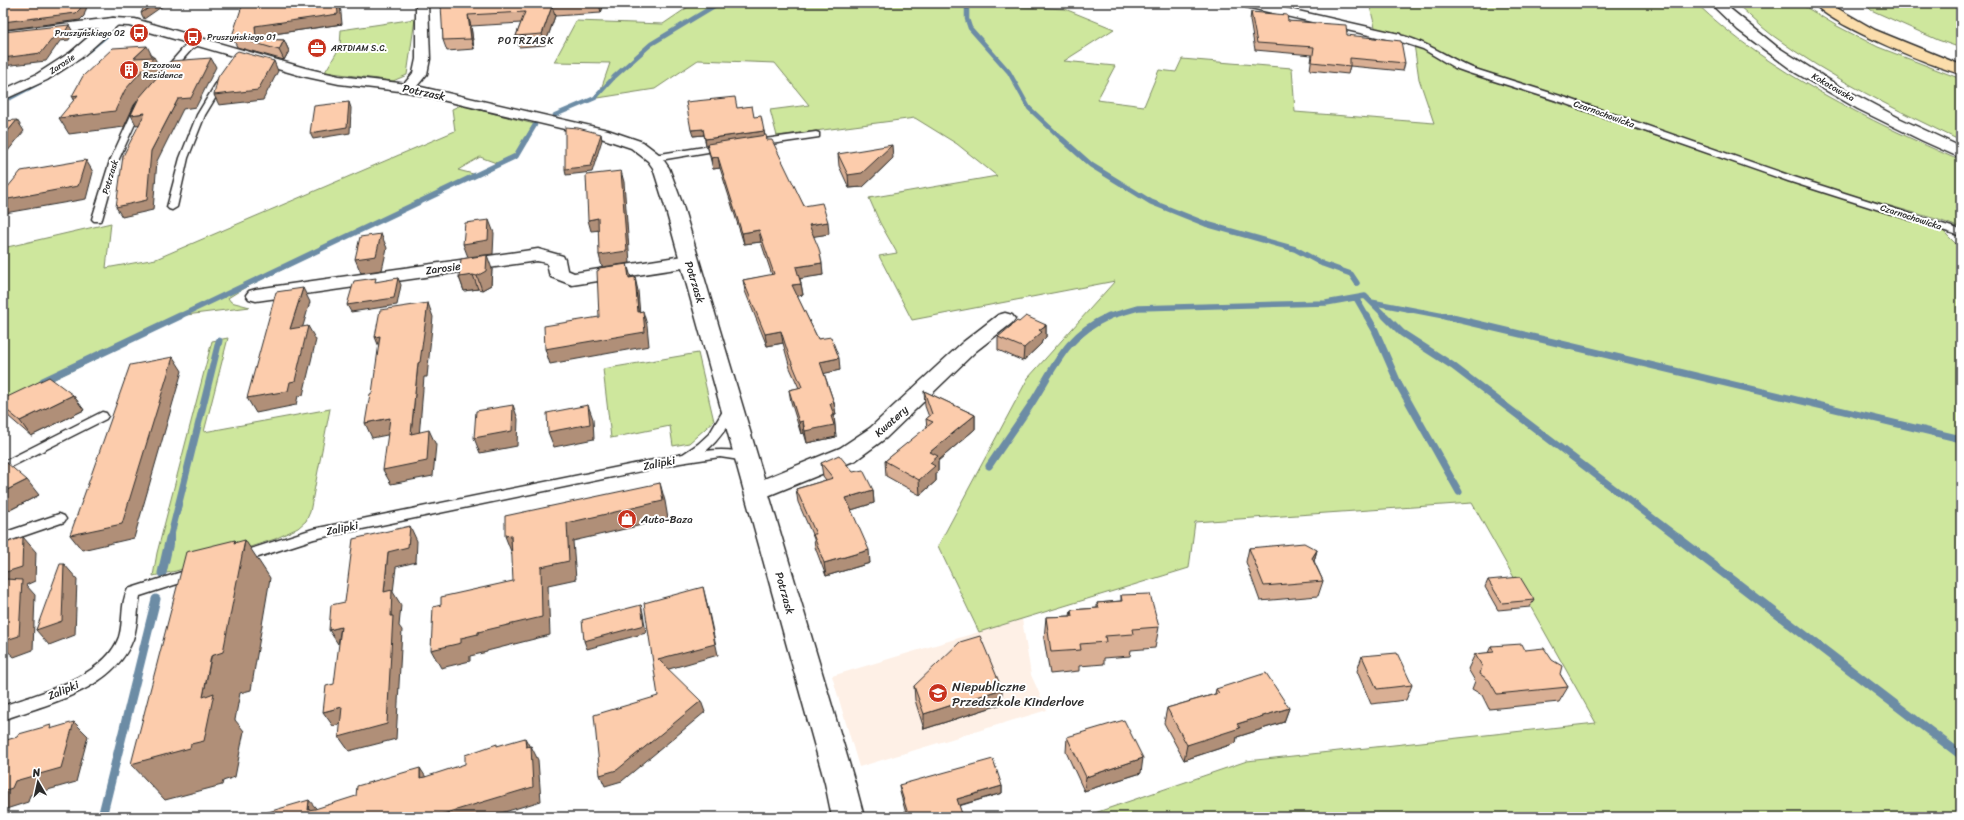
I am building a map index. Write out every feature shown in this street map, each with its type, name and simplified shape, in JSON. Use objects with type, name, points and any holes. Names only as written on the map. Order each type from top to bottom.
[{"type":"highway","points":[[1820,3],[1842,17],[1888,40],[1961,70]]},
{"type":"street","points":[[408,88],[420,74],[423,59],[422,3]]},
{"type":"street","name":"Czarnochowicka","points":[[1246,3],[1395,37]]},
{"type":"street","name":"Kokotowska","points":[[1716,3],[1758,39],[1813,77],[1881,114],[1961,153]]},
{"type":"street","name":"Potrzask","points":[[3,35],[116,16],[130,22],[240,57],[302,72],[326,77],[408,88],[603,133],[637,145],[654,158],[661,168],[674,203],[688,261],[757,491],[840,783],[848,817]]},
{"type":"street","name":"Zarosie","points":[[3,96],[42,77],[76,55],[116,16]]},
{"type":"street","name":"Zarosie","points":[[256,295],[524,256],[538,255],[556,260],[558,273],[572,280],[688,261]]},
{"type":"street","name":"Kwatery","points":[[757,491],[834,461],[872,438],[969,347],[1004,319]]},
{"type":"lane","name":"Czarnochowicka","points":[[1395,37],[1426,47],[1458,66],[1478,73],[1567,101],[1791,179],[1961,233]]},
{"type":"lane","points":[[158,82],[188,47],[198,43]]},
{"type":"lane","points":[[172,207],[184,158],[201,115],[227,72]]},
{"type":"lane","name":"Potrzask","points":[[97,219],[114,161],[139,106],[148,94]]},
{"type":"lane","points":[[745,144],[816,135]]},
{"type":"lane","points":[[654,158],[729,147]]},
{"type":"lane","points":[[680,459],[696,452],[713,437],[726,421],[731,405]]},
{"type":"lane","points":[[3,467],[102,416]]},
{"type":"lane","name":"Zalipki","points":[[230,561],[313,534],[680,459],[720,453],[746,457]]},
{"type":"lane","points":[[3,538],[59,519]]},
{"type":"lane","name":"Zalipki","points":[[3,713],[75,686],[99,672],[114,658],[125,641],[133,594],[208,569]]},
{"type":"shaded area","name":"Niepubliczne Przedszkole Kinderlove","points":[[1022,619],[1031,675],[1047,710],[859,767],[832,676]]},
{"type":"green space","points":[[694,3],[1005,3],[1008,6],[1065,9],[1114,29],[1064,61],[1115,66],[1097,100],[1144,106],[1159,70],[1176,72],[1182,59],[1292,68],[1295,112],[1434,123],[1419,79],[1414,44],[1461,69],[1497,82],[1806,187],[1941,229],[1961,249],[1961,817],[1083,817],[1247,761],[1596,723],[1472,503],[1195,522],[1189,568],[979,632],[938,546],[1028,378],[1115,281],[912,320],[879,256],[897,253],[880,223],[869,198],[997,176],[957,144],[915,118],[777,136],[770,110],[809,105],[775,63],[698,60],[655,89],[598,98],[610,63],[554,62],[576,21],[663,24]]},
{"type":"green space","points":[[1369,3],[1696,3],[1724,28],[1787,73],[1856,112],[1926,146],[1961,161],[1961,228],[1936,219],[1803,181],[1465,66],[1422,43],[1376,31]]},
{"type":"green space","points":[[1736,3],[1799,3],[1837,26],[1878,47],[1961,79],[1961,141],[1888,105],[1840,79],[1794,51],[1758,24]]},
{"type":"green space","points":[[1864,3],[1961,3],[1961,48],[1938,40],[1871,10]]},
{"type":"green space","points":[[415,19],[407,75],[393,81],[325,72],[340,47],[341,30]]},
{"type":"green space","points":[[461,105],[534,124],[515,155],[499,164],[480,157],[458,170],[477,175],[244,288],[228,298],[231,302],[250,307],[186,315],[3,404],[3,248],[111,223],[106,268],[156,259],[455,131],[452,109]]},
{"type":"green space","points":[[228,338],[204,432],[330,409],[310,512],[306,521],[298,528],[275,539],[176,571],[153,576],[157,553],[212,341]]},
{"type":"green space","points":[[698,353],[714,421],[689,443],[673,446],[670,426],[611,438],[603,369]]},
{"type":"building","points":[[3,3],[82,3],[80,9],[76,13],[3,22]]},
{"type":"building","points":[[146,3],[156,3],[141,13]]},
{"type":"building","points":[[243,3],[337,3],[338,14],[255,26],[256,39],[284,40],[279,50],[232,36]]},
{"type":"building","points":[[444,3],[599,3],[552,6],[542,34],[516,36],[525,12],[468,15],[471,39],[443,40],[441,5]]},
{"type":"building","points":[[1251,12],[1287,15],[1288,21],[1346,25],[1347,35],[1401,41],[1405,63],[1350,58],[1350,66],[1312,62],[1314,47],[1257,43]]},
{"type":"building","points":[[69,25],[65,32],[56,34],[41,53],[3,58],[3,32]]},
{"type":"building","points":[[147,46],[134,58],[154,57],[125,90],[115,111],[59,118],[78,95],[72,96],[83,76],[113,48]]},
{"type":"building","points":[[238,51],[274,61],[258,90],[214,95],[218,77]]},
{"type":"building","points":[[211,58],[191,98],[178,99],[151,151],[147,200],[116,207],[123,156],[145,113],[131,115],[139,98],[171,61]]},
{"type":"building","points":[[735,97],[737,108],[752,106],[754,117],[761,116],[764,131],[705,139],[703,129],[691,130],[686,102]]},
{"type":"building","points":[[349,102],[347,127],[310,133],[314,106]]},
{"type":"building","points":[[17,120],[3,137],[3,121]]},
{"type":"building","points":[[565,127],[578,128],[601,134],[591,166],[565,169]]},
{"type":"building","points":[[766,135],[767,140],[772,140],[804,206],[822,203],[828,222],[809,225],[819,249],[822,263],[796,267],[801,284],[792,285],[818,339],[831,337],[839,358],[820,362],[834,403],[830,404],[834,415],[831,416],[834,425],[805,431],[803,421],[799,422],[789,390],[802,387],[789,356],[781,331],[765,334],[743,280],[774,274],[759,230],[742,233],[718,157],[711,158],[707,144]]},
{"type":"building","points":[[892,145],[862,173],[848,175],[838,154]]},
{"type":"building","points":[[86,160],[78,186],[3,200],[3,193],[21,171]]},
{"type":"building","points":[[621,171],[627,251],[599,255],[598,218],[588,220],[586,175]]},
{"type":"building","points":[[489,220],[488,240],[463,244],[465,223]]},
{"type":"building","points":[[381,234],[376,256],[355,259],[360,237]]},
{"type":"building","points":[[487,255],[486,271],[477,276],[473,275],[459,277],[461,259]]},
{"type":"building","points":[[627,264],[629,278],[635,277],[638,312],[643,311],[645,332],[545,349],[544,326],[599,317],[597,271],[599,268]]},
{"type":"building","points":[[376,278],[375,282],[398,278],[394,298],[347,305],[354,281]]},
{"type":"building","points":[[303,288],[290,329],[308,326],[295,381],[290,382],[288,391],[247,398],[276,292]]},
{"type":"building","points":[[428,303],[420,362],[418,363],[411,434],[429,430],[427,461],[383,470],[390,418],[365,423],[370,394],[372,393],[380,336],[375,337],[380,310]]},
{"type":"building","points":[[1026,316],[1046,325],[1039,330],[1042,332],[1024,348],[998,337],[1017,321],[1019,322]]},
{"type":"building","points":[[173,357],[122,524],[70,535],[130,365]]},
{"type":"building","points":[[49,377],[73,395],[20,421],[3,407],[3,399]]},
{"type":"building","points":[[924,391],[975,415],[930,452],[938,456],[930,463],[935,466],[919,480],[885,461],[933,422],[926,419],[932,414]]},
{"type":"building","points":[[513,405],[512,431],[474,438],[476,411]]},
{"type":"building","points":[[588,405],[590,424],[548,432],[547,413]]},
{"type":"building","points":[[839,455],[853,472],[863,470],[873,490],[846,498],[869,550],[824,563],[813,534],[816,534],[796,489],[833,478],[821,463]]},
{"type":"building","points":[[7,463],[27,480],[3,492],[3,465]]},
{"type":"building","points":[[660,483],[663,501],[567,523],[569,561],[541,567],[542,617],[478,632],[478,634],[461,638],[461,643],[431,650],[433,607],[441,605],[441,597],[513,581],[511,535],[505,536],[505,516]]},
{"type":"building","points":[[410,526],[408,547],[388,552],[384,592],[392,590],[391,616],[393,616],[387,724],[339,737],[342,707],[323,712],[326,686],[334,684],[341,627],[329,630],[331,605],[345,602],[353,539]]},
{"type":"building","points":[[23,537],[22,567],[3,573],[3,544]]},
{"type":"building","points":[[235,540],[234,543],[245,540],[223,652],[211,656],[203,697],[214,693],[204,741],[191,744],[190,748],[131,764],[186,552]]},
{"type":"building","points":[[1304,543],[1317,550],[1312,558],[1323,581],[1264,586],[1249,548]]},
{"type":"building","points":[[60,564],[64,564],[62,621],[36,630]]},
{"type":"building","points":[[1520,577],[1534,600],[1502,603],[1488,580]]},
{"type":"building","points":[[5,579],[22,580],[19,636],[3,641],[3,603]]},
{"type":"building","points":[[703,587],[715,644],[658,659],[701,701],[617,770],[600,775],[594,715],[658,696],[644,603]]},
{"type":"building","points":[[1150,594],[1159,627],[1132,629],[1133,634],[1105,636],[1106,642],[1080,644],[1081,650],[1051,652],[1046,617],[1072,616],[1071,610],[1099,608],[1097,603],[1122,601],[1121,595]]},
{"type":"building","points":[[641,605],[644,625],[584,641],[582,620]]},
{"type":"building","points":[[980,636],[1002,689],[924,714],[914,686],[960,642]]},
{"type":"building","points":[[1522,644],[1525,650],[1544,648],[1552,660],[1562,666],[1560,674],[1568,687],[1497,694],[1489,680],[1480,674],[1482,666],[1475,654],[1494,652],[1491,646]]},
{"type":"building","points":[[1397,653],[1412,685],[1377,689],[1362,656]]},
{"type":"building","points":[[1266,673],[1289,708],[1237,724],[1240,728],[1187,745],[1167,708],[1219,693],[1216,689]]},
{"type":"building","points":[[1124,720],[1143,758],[1086,777],[1067,737]]},
{"type":"building","points":[[74,722],[61,768],[15,781],[12,788],[3,791],[3,741],[17,737],[19,734],[51,725],[50,729]]},
{"type":"building","points":[[525,738],[526,747],[531,746],[533,787],[433,817],[251,817],[309,800],[308,810],[315,809],[356,796],[357,786],[420,768],[420,778],[425,777],[465,764],[465,755],[497,744],[497,746]]},
{"type":"building","points":[[993,759],[1002,786],[957,799],[963,817],[909,817],[899,785]]},
{"type":"waterway","points":[[555,115],[595,98],[614,77],[651,44],[719,3]]},
{"type":"waterway","points":[[967,3],[967,19],[970,28],[1009,72],[1029,108],[1063,140]]},
{"type":"waterway","points":[[89,50],[112,31]]},
{"type":"waterway","points":[[10,98],[48,78]]},
{"type":"waterway","points":[[526,140],[535,125]]},
{"type":"waterway","points":[[178,317],[516,156],[526,139]]},
{"type":"waterway","points":[[1062,139],[1091,165],[1151,202],[1206,224],[1295,249],[1323,264],[1351,274],[1357,283]]},
{"type":"waterway","points":[[1107,317],[1138,308],[1326,303],[1365,296],[1371,302]]},
{"type":"waterway","points":[[1356,298],[1367,317]]},
{"type":"waterway","points":[[1371,302],[1445,316]]},
{"type":"waterway","points":[[1371,302],[1402,333],[1453,366],[1680,539]]},
{"type":"waterway","points":[[43,381],[180,316]]},
{"type":"waterway","points":[[1367,316],[1375,330],[1399,385],[1459,492]]},
{"type":"waterway","points":[[1445,316],[1449,317]]},
{"type":"waterway","points":[[1445,316],[1961,439]]},
{"type":"waterway","points":[[989,466],[1032,403],[1063,353],[1082,333],[1107,317]]},
{"type":"waterway","points":[[170,539],[219,341]]},
{"type":"waterway","points":[[162,573],[170,538]]},
{"type":"waterway","points":[[1678,538],[1961,755]]},
{"type":"waterway","points":[[102,817],[156,599]]},
{"type":"place","name":"Pruszyńskiego 02","points":[[139,33]]},
{"type":"place","name":"Pruszyńskiego 01","points":[[193,37]]},
{"type":"place","name":"ARTDIAM S.C.","points":[[317,48]]},
{"type":"place","name":"Brzozowa Residence","points":[[129,70]]},
{"type":"place","name":"Auto-Baza","points":[[627,519]]},
{"type":"place","name":"Niepubliczne Przedszkole Kinderlove","points":[[938,693]]},
{"type":"district","name":"POTRZASK","points":[[526,40]]}]
